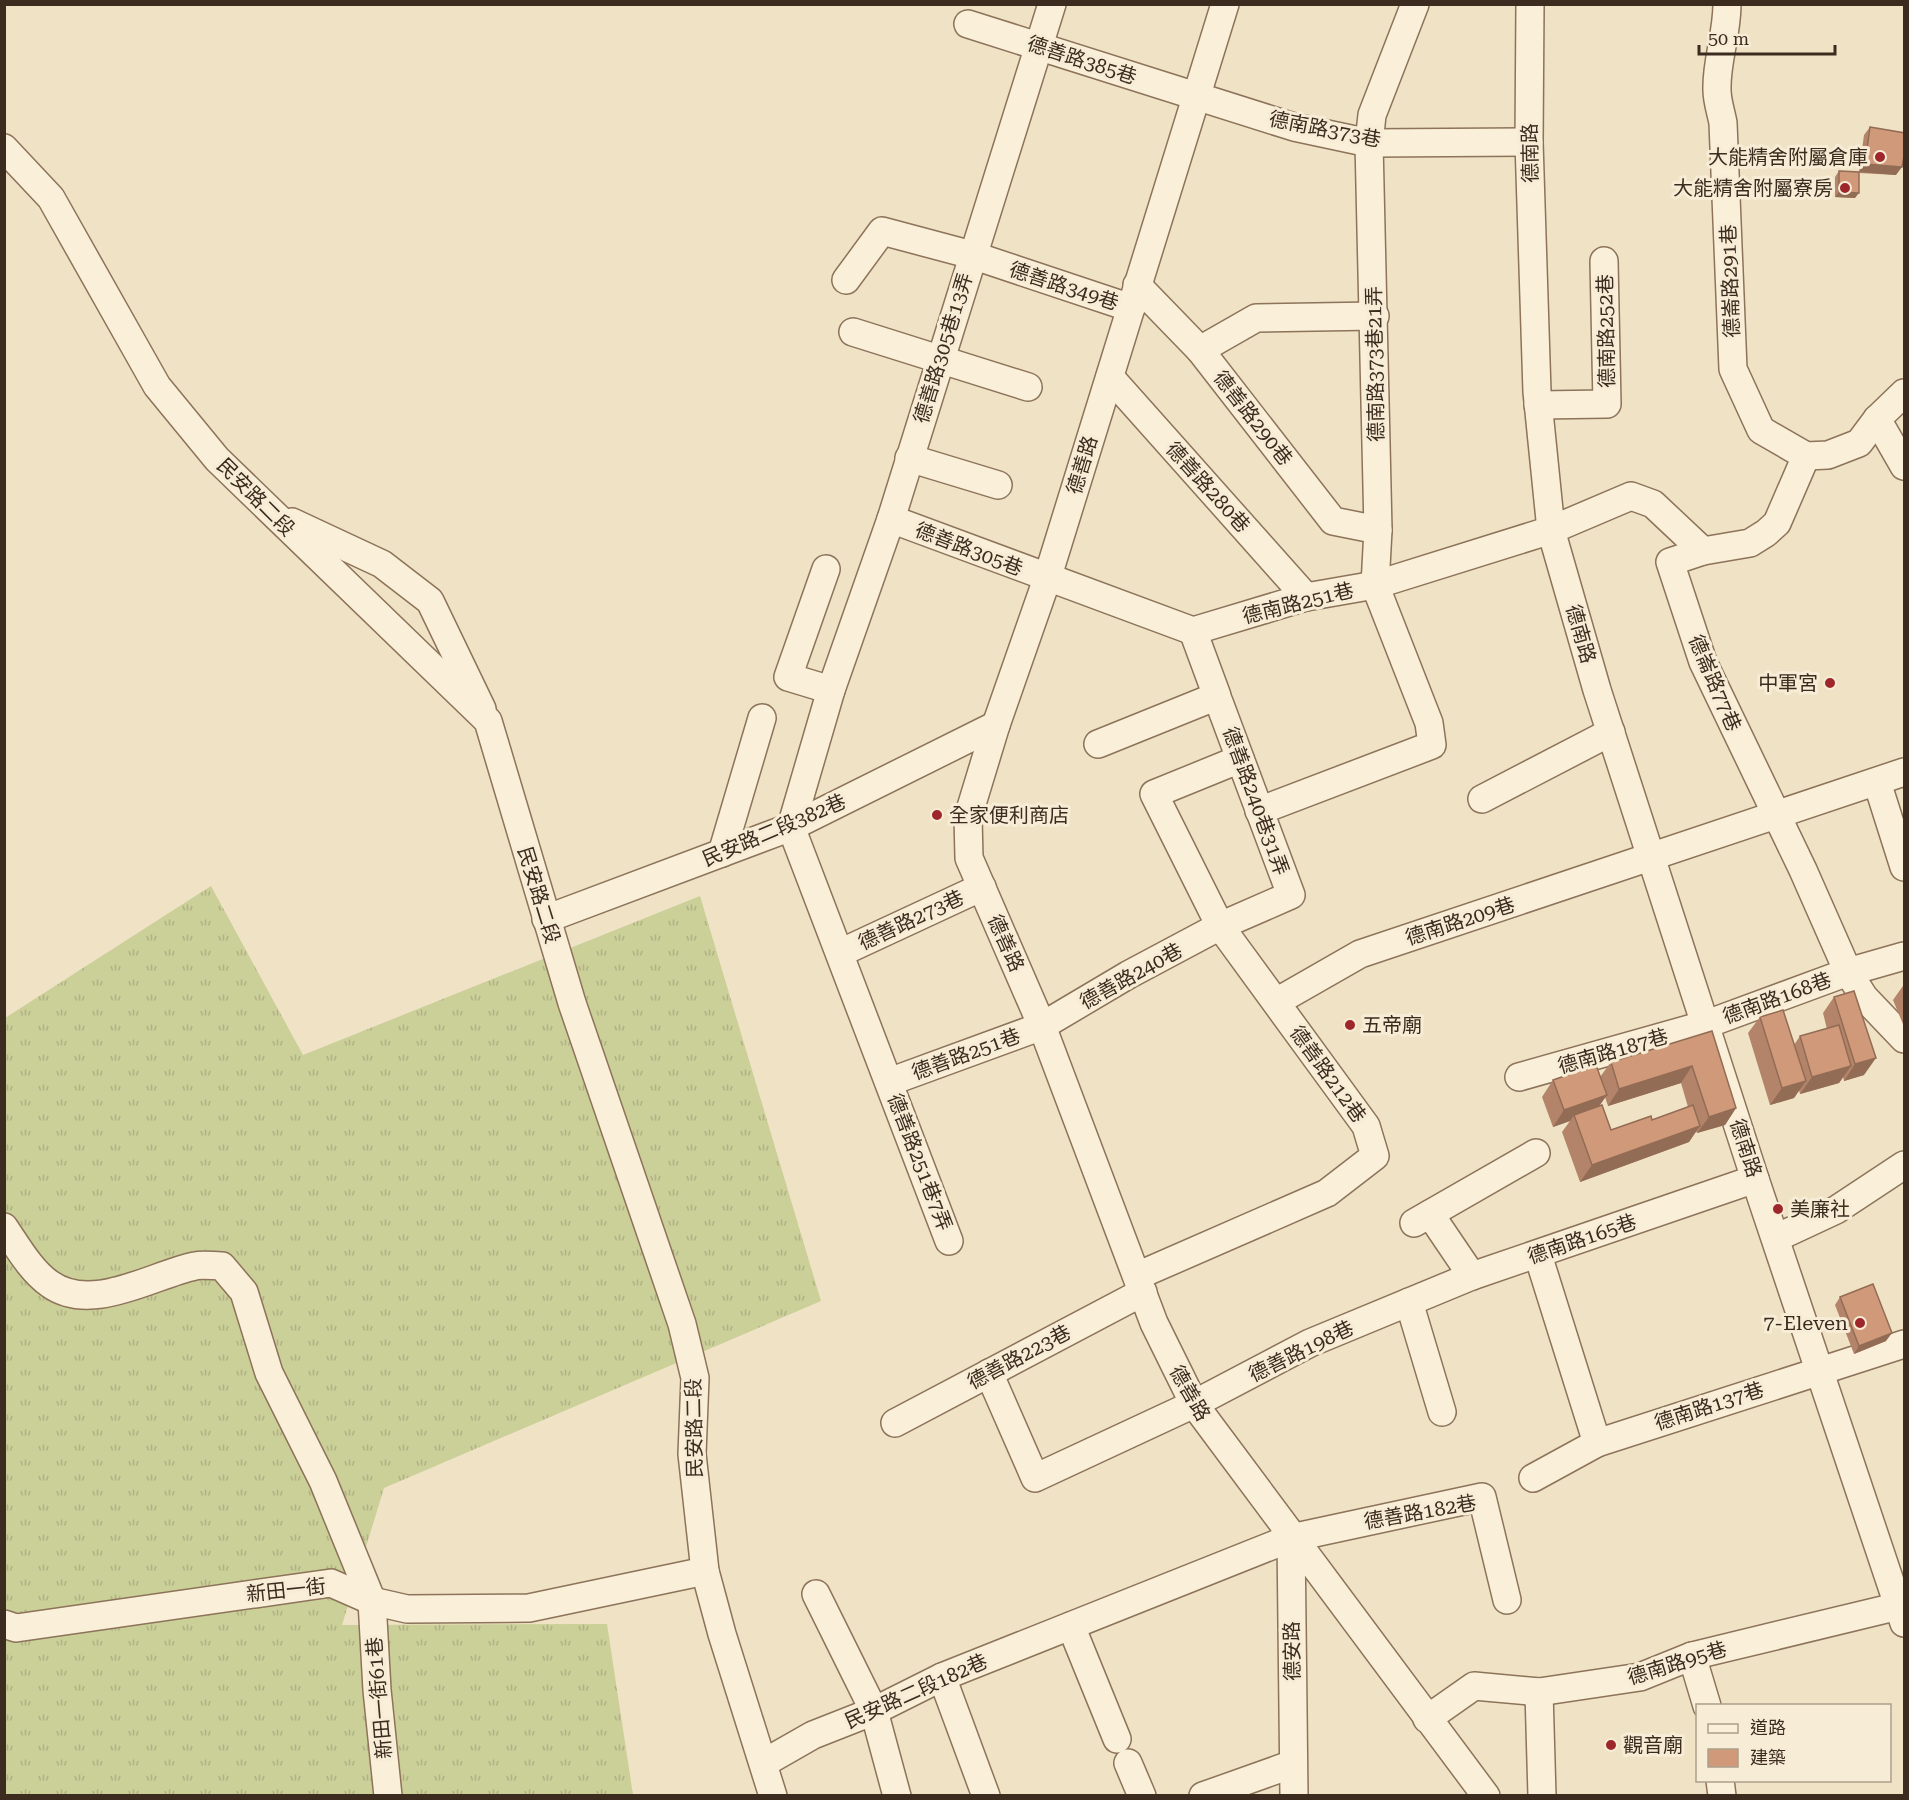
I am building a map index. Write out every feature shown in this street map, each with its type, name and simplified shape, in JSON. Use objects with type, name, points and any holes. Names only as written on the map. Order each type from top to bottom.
[{"type":"street","name":"德善路305巷13弄","points":[[791,827],[831,690],[891,519],[1052,4]]},
{"type":"street","name":"德善路","points":[[1225,4],[1047,579],[996,725],[968,817],[969,858],[1042,1026],[1154,1323],[1194,1404],[1291,1538],[1486,1796]]},
{"type":"street","name":"德南路373巷21弄","points":[[1375,585],[1378,530],[1375,316],[1369,142],[1372,115],[1415,4]]},
{"type":"street","name":"德南路","points":[[1530,4],[1529,142],[1538,405],[1551,530],[1611,732],[1707,1024],[1755,1179],[1821,1369],[1902,1615]]},
{"type":"street","name":"德崙路291巷","points":[[1727,4],[1726,33],[1718,66],[1717,91],[1723,123],[1733,369],[1761,430],[1806,456]]},
{"type":"street","name":"德善路385巷","points":[[968,24],[1196,96]]},
{"type":"street","name":"德南路373巷","points":[[1196,96],[1294,127],[1369,142],[1529,142]]},
{"type":"street","name":"民安路二段","points":[[4,148],[51,198],[157,386],[217,459],[488,721],[546,919],[682,1323],[695,1378],[692,1454],[705,1571],[722,1635],[774,1796]]},
{"type":"street","name":"德善路349巷","points":[[846,280],[882,231],[1134,296]]},
{"type":"street","name":"德南路252巷","points":[[1538,405],[1607,404],[1604,261]]},
{"type":"street","name":"德善路290巷","points":[[1134,296],[1200,351],[1333,521],[1378,530]]},
{"type":"street","points":[[1200,351],[1256,318],[1375,316]]},
{"type":"street","points":[[853,332],[1028,387]]},
{"type":"street","name":"德善路280巷","points":[[1110,376],[1306,597]]},
{"type":"street","points":[[1806,456],[1828,455],[1859,443],[1877,419],[1905,393]]},
{"type":"street","points":[[1877,419],[1905,466]]},
{"type":"street","name":"德崙路77巷","points":[[1806,456],[1777,523],[1766,533],[1750,543],[1703,551],[1670,562],[1703,662],[1848,972],[1864,997],[1905,1039]]},
{"type":"street","points":[[909,458],[998,485]]},
{"type":"street","name":"德南路251巷","points":[[1193,631],[1306,597],[1375,585],[1551,530],[1631,496],[1653,504],[1703,551]]},
{"type":"street","points":[[272,513],[382,564],[430,601],[488,721]]},
{"type":"street","name":"德善路305巷","points":[[891,519],[1047,579]]},
{"type":"street","points":[[826,569],[788,677],[831,690]]},
{"type":"street","points":[[1047,579],[1193,631],[1217,696],[1098,744]]},
{"type":"street","points":[[1259,811],[1432,745],[1429,723],[1375,585]]},
{"type":"street","name":"德善路240巷31弄","points":[[1219,702],[1291,895],[1220,926]]},
{"type":"street","points":[[722,853],[762,718]]},
{"type":"street","name":"民安路二段382巷","points":[[546,919],[791,827],[996,725]]},
{"type":"street","points":[[1482,799],[1611,732]]},
{"type":"street","name":"德善路212巷","points":[[1140,1284],[1327,1193],[1375,1156],[1366,1126],[1220,926],[1154,794],[1240,759]]},
{"type":"street","name":"德南路209巷","points":[[1275,1002],[1360,954],[1905,772]]},
{"type":"street","points":[[1877,782],[1905,867]]},
{"type":"street","name":"德善路251巷7弄","points":[[791,827],[949,1241]]},
{"type":"street","name":"德善路273巷","points":[[840,953],[982,887]]},
{"type":"street","name":"德善路240巷","points":[[1042,1026],[1128,975],[1220,926]]},
{"type":"street","points":[[1848,972],[1905,956]]},
{"type":"street","name":"德南路168巷","points":[[1707,1024],[1848,972]]},
{"type":"street","name":"德南路187巷","points":[[1520,1077],[1707,1024]]},
{"type":"street","name":"德善路251巷","points":[[890,1082],[1042,1026]]},
{"type":"street","points":[[1472,1275],[1422,1218],[1536,1153]]},
{"type":"street","points":[[1776,1238],[1836,1210],[1905,1165]]},
{"type":"street","name":"德南路165巷","points":[[1409,1302],[1472,1275],[1538,1255],[1755,1179]]},
{"type":"street","name":"新田一街61巷","points":[[4,1227],[20,1252],[51,1285],[86,1297],[118,1291],[198,1265],[222,1266],[244,1292],[269,1373],[323,1481],[372,1601],[377,1690],[388,1796]]},
{"type":"street","points":[[1538,1255],[1597,1443]]},
{"type":"street","name":"德善路223巷","points":[[895,1423],[989,1373],[1140,1284]]},
{"type":"street","points":[[1409,1302],[1442,1412]]},
{"type":"street","name":"德善路198巷","points":[[989,1373],[1035,1478],[1194,1404],[1310,1342],[1409,1302]]},
{"type":"street","name":"德南路137巷","points":[[1533,1478],[1597,1443],[1821,1369],[1905,1344]]},
{"type":"street","name":"德善路182巷","points":[[1291,1538],[1482,1497],[1507,1600]]},
{"type":"street","name":"民安路二段182巷","points":[[764,1763],[813,1735],[874,1710],[942,1677],[1291,1538]]},
{"type":"street","name":"德安路","points":[[1291,1538],[1294,1796]]},
{"type":"street","name":"新田一街","points":[[4,1624],[16,1628],[331,1583],[372,1601],[407,1609],[529,1608],[705,1571]]},
{"type":"street","points":[[816,1594],[874,1710],[897,1796]]},
{"type":"street","name":"德南路95巷","points":[[1427,1719],[1474,1686],[1539,1692],[1640,1677],[1692,1656],[1902,1615]]},
{"type":"street","points":[[1071,1626],[1142,1796]]},
{"type":"street","points":[[1692,1656],[1706,1704]]},
{"type":"street","points":[[942,1677],[986,1796]]},
{"type":"street","points":[[1539,1692],[1542,1796]]},
{"type":"street","points":[[1203,1796],[1293,1764]]},
{"type":"green space","points":[[211,886],[303,1055],[700,896],[821,1301],[384,1488],[342,1625],[607,1624],[633,1795],[5,1796],[5,1018]]},
{"type":"building","name":"大能精舍附屬倉庫","points":[[1870,127],[1905,133],[1902,167],[1865,164]]},
{"type":"building","points":[[1839,171],[1859,172],[1859,193],[1839,192]]},
{"type":"building","points":[[1854,991],[1876,1058],[1855,1064],[1834,997]]},
{"type":"building","points":[[1783,1010],[1806,1081],[1782,1088],[1760,1017]]},
{"type":"building","points":[[1839,1025],[1851,1066],[1812,1077],[1800,1036]]},
{"type":"building","points":[[1712,1031],[1736,1108],[1709,1117],[1692,1066],[1619,1089],[1611,1062]]},
{"type":"building","points":[[1596,1065],[1607,1095],[1564,1110],[1553,1080]]},
{"type":"building","points":[[1602,1105],[1611,1130],[1651,1116],[1652,1120],[1693,1105],[1700,1126],[1592,1165],[1574,1115]]},
{"type":"building","name":"7-Eleven","points":[[1873,1284],[1892,1333],[1859,1346],[1840,1297]]},
{"type":"place","name":"大能精舍附屬倉庫","points":[[1880,157]]},
{"type":"place","name":"大能精舍附屬寮房","points":[[1845,188]]},
{"type":"place","name":"中軍宮","points":[[1830,683]]},
{"type":"place","name":"全家便利商店","points":[[937,815]]},
{"type":"place","name":"五帝廟","points":[[1350,1025]]},
{"type":"place","name":"美廉社","points":[[1778,1209]]},
{"type":"place","name":"7-Eleven","points":[[1860,1323]]},
{"type":"place","name":"觀音廟","points":[[1611,1745]]}]
